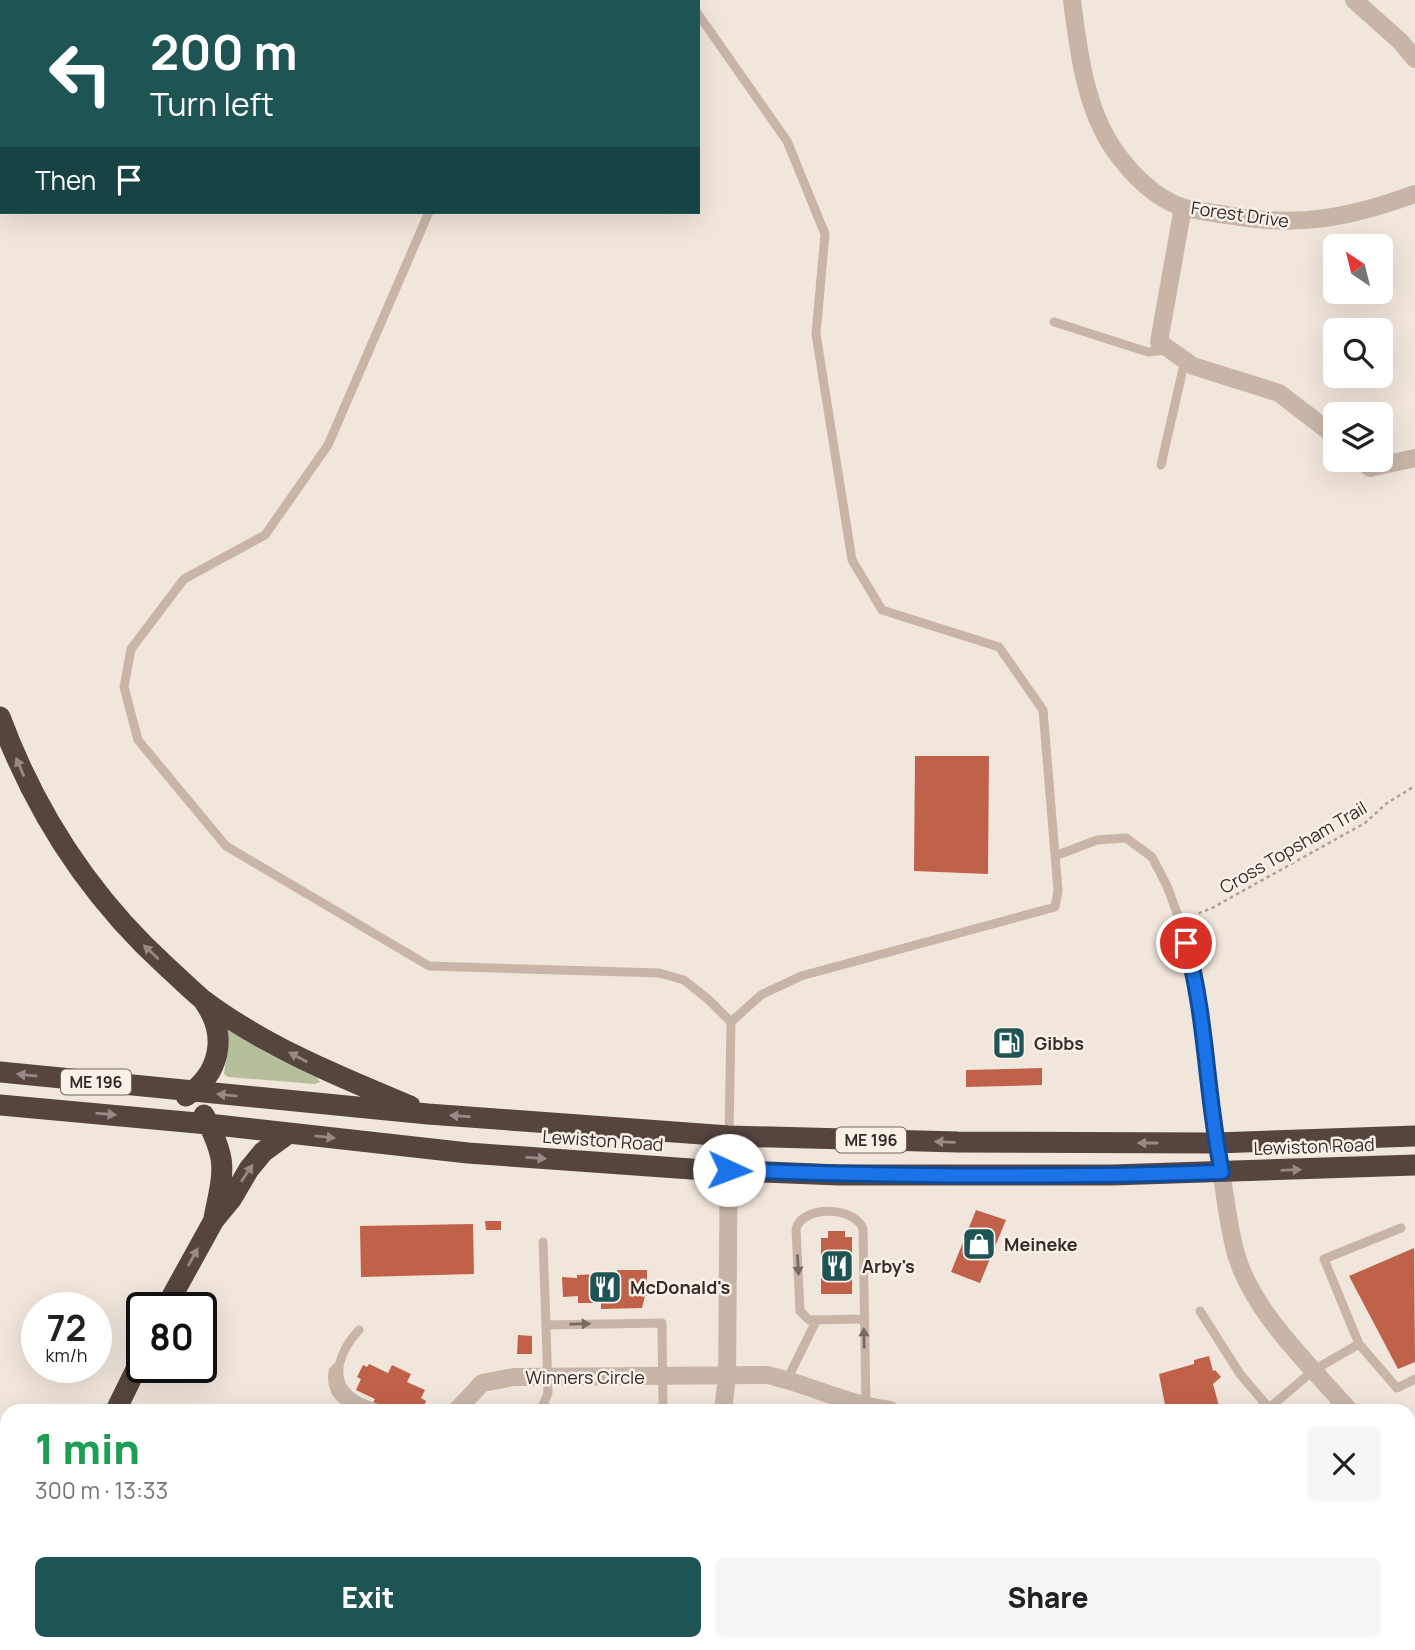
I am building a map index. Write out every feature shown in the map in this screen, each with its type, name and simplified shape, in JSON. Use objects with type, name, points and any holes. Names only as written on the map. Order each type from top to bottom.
[{"type":"highway","points":[[0,717],[33,794],[86,880],[132,934],[201,998],[253,1032],[305,1061],[428,1114]]},
{"type":"highway","points":[[152,1118],[192,1092],[210,1074],[218,1045],[216,1025],[201,998]]},
{"type":"highway","name":"Lewiston Road","points":[[0,1072],[428,1114],[730,1136],[958,1142],[1216,1143],[1415,1136]]},
{"type":"highway","points":[[192,1092],[221,1152],[223,1167],[214,1220]]},
{"type":"highway","name":"Lewiston Road","points":[[0,1105],[152,1118],[468,1153],[839,1175],[1112,1175],[1415,1165]]},
{"type":"highway","points":[[174,1292],[214,1220],[263,1153],[289,1133]]},
{"type":"highway","points":[[119,1404],[129,1383]]},
{"type":"street","name":"Forest Drive","points":[[1072,0],[1078,51],[1090,100],[1112,147],[1147,187],[1183,207],[1259,221],[1301,222],[1364,211],[1415,194]]},
{"type":"street","points":[[1354,0],[1401,42],[1415,59]]},
{"type":"street","points":[[1183,207],[1158,342],[1194,366],[1279,393],[1323,427]]},
{"type":"street","points":[[1393,463],[1415,458]]},
{"type":"street","points":[[724,1404],[727,1377],[730,1136]]},
{"type":"street","points":[[1216,1143],[1237,1255],[1247,1280],[1284,1336],[1344,1404]]},
{"type":"street","name":"Winners Circle","points":[[463,1404],[482,1383],[514,1377],[767,1375],[857,1404]]},
{"type":"lane","points":[[700,17],[787,141],[825,234],[816,334],[852,560],[882,610],[999,647],[1043,710],[1058,891],[1055,907],[801,976],[761,995],[731,1022]]},
{"type":"lane","points":[[428,214],[328,445],[265,535],[184,579],[131,649],[124,687],[138,740],[226,846],[429,966],[659,973],[684,980],[731,1022],[730,1136]]},
{"type":"lane","points":[[1054,322],[1147,352],[1169,350]]},
{"type":"lane","points":[[1161,465],[1185,360]]},
{"type":"lane","points":[[1055,856],[1097,840],[1126,838],[1152,857],[1167,886],[1180,921],[1192,965],[1216,1143]]},
{"type":"lane","points":[[864,1319],[816,1321],[809,1320],[800,1311],[796,1229],[801,1220],[812,1213],[848,1214],[861,1223],[864,1319],[866,1404]]},
{"type":"lane","points":[[1401,1228],[1324,1259],[1359,1344],[1397,1388],[1415,1379]]},
{"type":"lane","points":[[543,1242],[548,1393],[543,1404]]},
{"type":"lane","points":[[1200,1311],[1240,1374],[1266,1404]]},
{"type":"lane","points":[[787,1380],[816,1321]]},
{"type":"lane","points":[[546,1325],[662,1323],[663,1404]]},
{"type":"lane","points":[[359,1330],[346,1343],[339,1376],[341,1387],[351,1397],[368,1404]]},
{"type":"lane","points":[[1276,1404],[1314,1370],[1359,1344]]},
{"type":"lane","points":[[340,1365],[333,1371],[332,1382],[346,1404]]},
{"type":"path","name":"Cross Topsham Trail","points":[[1180,921],[1212,908],[1365,823],[1387,803],[1415,786]]},
{"type":"green space","points":[[226,1027],[320,1082],[315,1084],[228,1077],[224,1074]]},
{"type":"building","points":[[915,756],[989,756],[988,874],[914,871]]},
{"type":"building","points":[[1042,1068],[1042,1085],[966,1087],[966,1070]]},
{"type":"building","name":"Meineke","points":[[976,1210],[1006,1220],[980,1283],[951,1272]]},
{"type":"building","points":[[485,1221],[501,1221],[501,1230],[486,1230]]},
{"type":"building","points":[[473,1224],[474,1274],[361,1277],[360,1226]]},
{"type":"building","name":"Arby's","points":[[828,1231],[845,1231],[845,1237],[852,1237],[852,1294],[821,1294],[821,1238],[828,1238]]},
{"type":"building","points":[[1414,1248],[1415,1362],[1398,1369],[1349,1276]]},
{"type":"building","name":"McDonald's","points":[[617,1270],[647,1270],[647,1296],[642,1308],[601,1309],[601,1303],[578,1303],[578,1296],[563,1297],[562,1277],[577,1278],[577,1275],[603,1274],[603,1271],[617,1274]]},
{"type":"building","points":[[518,1335],[532,1336],[532,1354],[517,1354]]},
{"type":"building","points":[[1209,1356],[1213,1371],[1221,1377],[1213,1384],[1218,1404],[1165,1404],[1159,1374],[1194,1364],[1194,1360]]},
{"type":"building","points":[[369,1364],[388,1373],[392,1365],[411,1374],[407,1382],[425,1390],[421,1398],[426,1401],[425,1404],[372,1404],[375,1399],[356,1390],[361,1379],[357,1377],[363,1365],[367,1367]]},
{"type":"place","name":"Gibbs","points":[[1009,1043]]},
{"type":"place","name":"Meineke","points":[[979,1244]]},
{"type":"place","name":"Arby's","points":[[837,1266]]},
{"type":"place","name":"McDonald's","points":[[605,1287]]},
{"type":"route","points":[[729,1170],[839,1175],[1112,1175],[1222,1172],[1212,1122],[1200,1014],[1186,943]]}]
